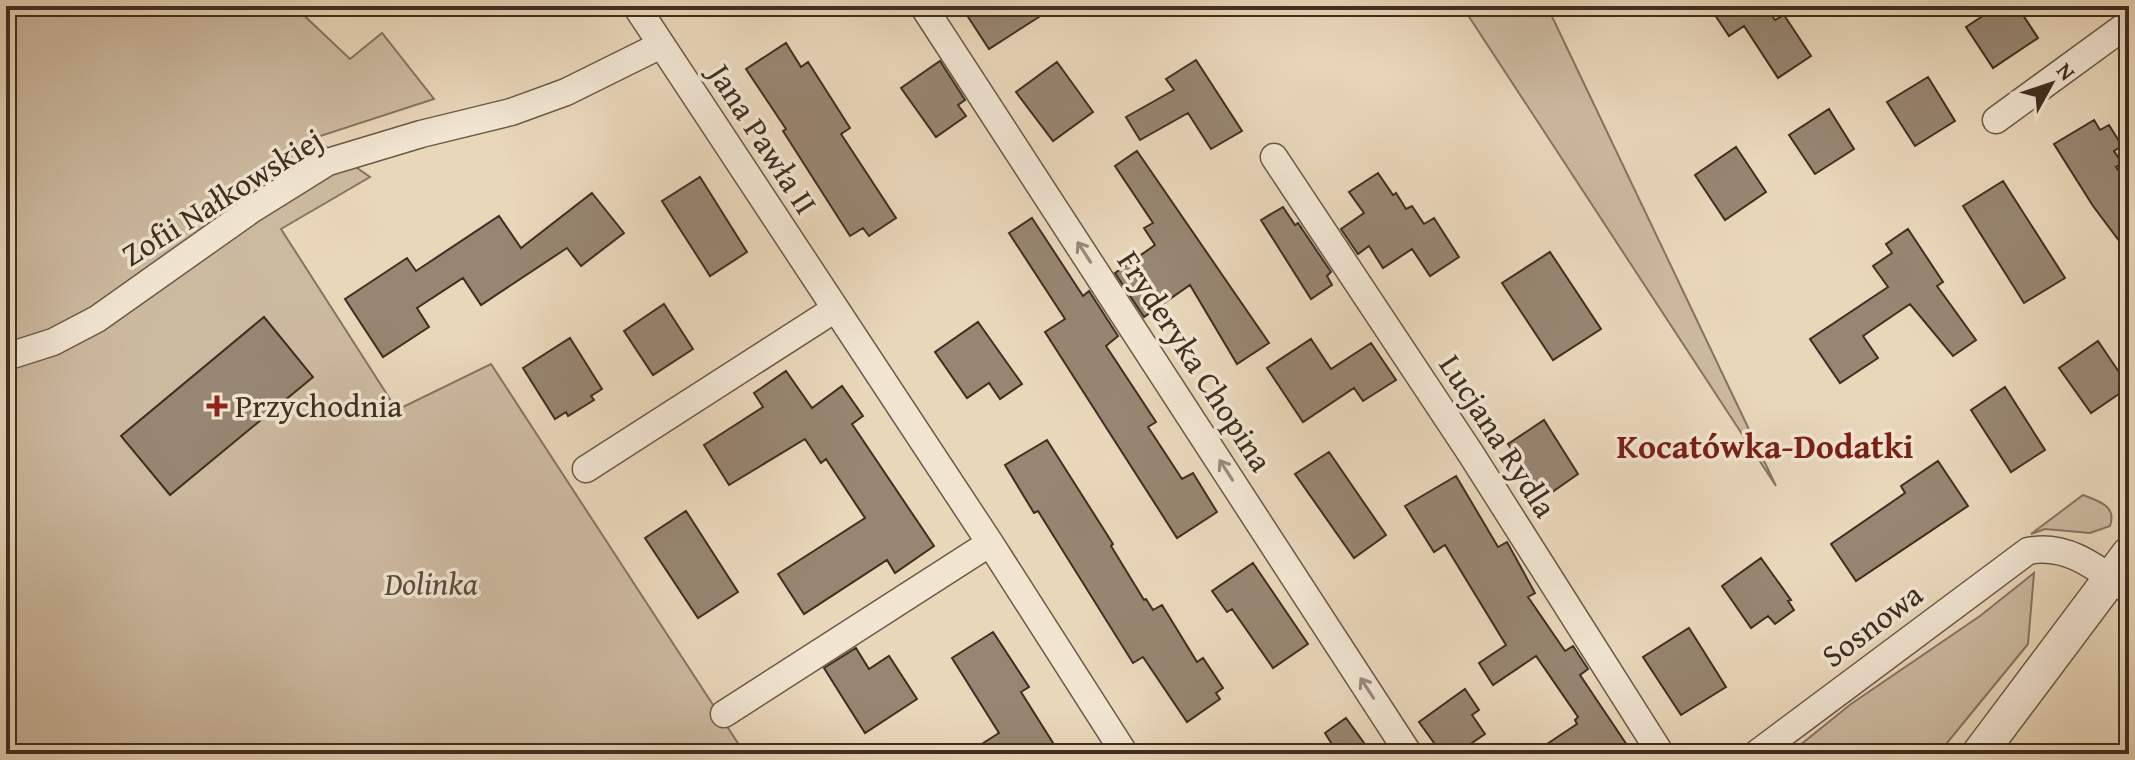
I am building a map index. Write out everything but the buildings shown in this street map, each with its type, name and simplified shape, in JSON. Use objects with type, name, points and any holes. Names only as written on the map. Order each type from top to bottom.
[{"type":"street","name":"Jana Pawła II","points":[[636,6],[990,543],[1125,754]]},
{"type":"street","name":"Fryderyka Chopina","points":[[923,6],[1409,754]]},
{"type":"street","points":[[1996,120],[2129,23]]},
{"type":"street","name":"Zofii Nałkowskiej","points":[[6,357],[53,342],[97,319],[251,210],[328,162],[421,134],[511,112],[566,92],[661,45]]},
{"type":"street","name":"Lucjana Rydla","points":[[1274,157],[1471,454],[1661,754]]},
{"type":"street","points":[[586,469],[835,309]]},
{"type":"street","points":[[724,714],[990,543]]},
{"type":"street","name":"Sosnowa","points":[[1756,754],[2028,551],[2046,547],[2123,575]]},
{"type":"street","points":[[1979,754],[2123,575]]},
{"type":"green space","name":"Dolinka","points":[[6,6],[294,6],[350,59],[382,33],[434,99],[314,138],[370,177],[281,229],[397,410],[491,364],[745,754],[6,754]]},
{"type":"green space","points":[[1462,6],[1547,6],[1776,486]]},
{"type":"green space","points":[[2083,495],[2109,509],[2112,519],[2110,526],[2090,533],[2045,529],[2031,534]]},
{"type":"green space","points":[[2034,573],[2028,644],[1938,754],[1789,754],[1851,704],[1980,616]]},
{"type":"place","name":"Przychodnia","points":[[217,406]]},
{"type":"district","name":"Kocatówka-Dodatki","points":[[1765,446]]}]
